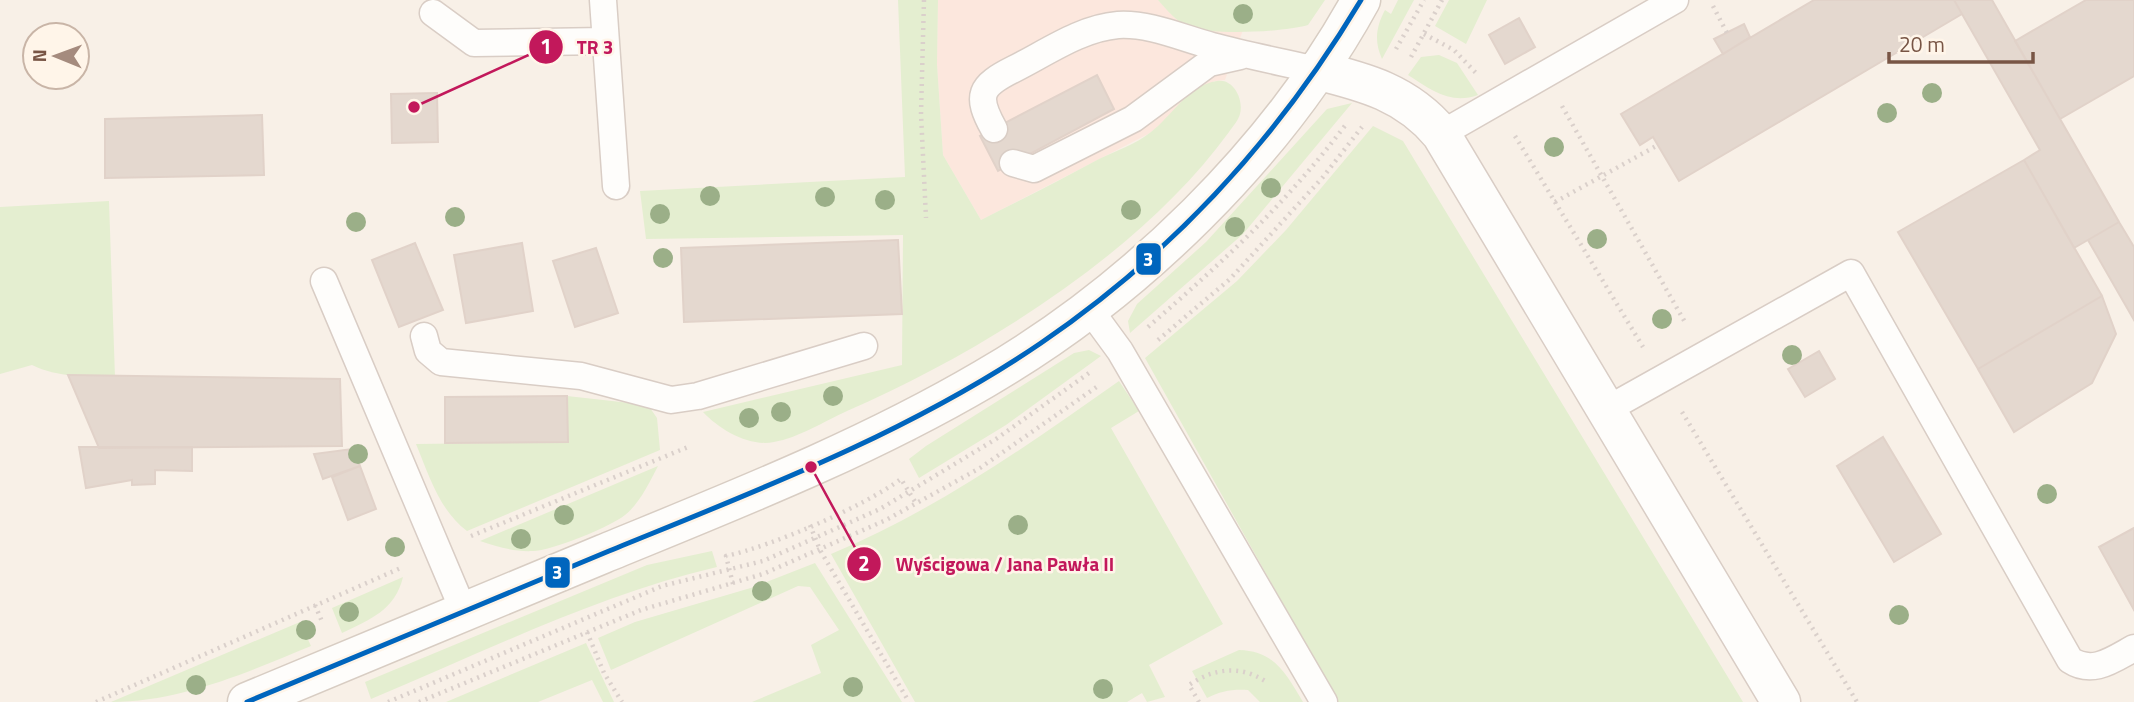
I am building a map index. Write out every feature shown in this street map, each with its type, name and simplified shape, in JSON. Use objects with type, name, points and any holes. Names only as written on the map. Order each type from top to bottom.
[{"type":"street","points":[[273,697],[464,612],[711,510],[885,432],[984,379],[1090,310],[1207,204],[1261,143],[1316,70],[1361,0]]},
{"type":"street","points":[[1316,70],[1391,92],[1429,119],[1441,134],[1781,702]]},
{"type":"lane","points":[[603,0],[616,186]]},
{"type":"lane","points":[[1441,134],[1675,0]]},
{"type":"lane","points":[[433,13],[474,43],[605,41]]},
{"type":"lane","points":[[994,129],[983,110],[981,98],[985,87],[1001,75],[1089,31],[1118,25],[1145,28],[1316,70]]},
{"type":"lane","points":[[1013,163],[1034,169],[1133,119],[1209,63],[1245,54]]},
{"type":"lane","points":[[1605,410],[1850,273],[2070,660],[2082,668],[2101,666],[2134,648]]},
{"type":"lane","points":[[324,281],[436,552],[464,612]]},
{"type":"lane","points":[[1090,310],[1128,366],[1324,702]]},
{"type":"lane","points":[[424,336],[428,351],[441,362],[581,376],[671,400],[698,396],[864,346]]},
{"type":"path","points":[[924,0],[921,114],[926,218]]},
{"type":"path","points":[[419,702],[664,602],[733,584],[820,550],[917,505],[980,468],[1128,366],[1238,271],[1323,177],[1391,92],[1442,0]]},
{"type":"path","points":[[1710,0],[1727,33]]},
{"type":"path","points":[[1545,76],[1704,355]]},
{"type":"path","points":[[1555,202],[1658,145]]},
{"type":"path","points":[[96,702],[436,552],[688,447]]},
{"type":"path","points":[[733,584],[726,556],[750,551],[810,525],[884,491],[901,479],[917,505]]},
{"type":"path","points":[[810,525],[820,550],[909,702]]},
{"type":"path","points":[[587,632],[604,673],[622,702]]},
{"type":"path","points":[[1199,702],[1189,685],[1198,678],[1220,670],[1237,670],[1255,675],[1271,685]]},
{"type":"shaded area","points":[[938,0],[1158,0],[1175,18],[1191,28],[1243,30],[1225,80],[1214,81],[1150,133],[981,220],[943,155],[937,64]]},
{"type":"green space","points":[[898,0],[938,0],[937,64],[943,155],[981,220],[1139,140],[1159,125],[1197,88],[1217,81],[1228,83],[1239,96],[1240,114],[1229,132],[1193,176],[1151,218],[1105,258],[1056,295],[1004,329],[899,387],[792,437],[764,443],[736,436],[703,412],[902,365],[903,235],[646,239],[640,191],[905,177]]},
{"type":"green space","points":[[1158,0],[1325,0],[1308,25],[1233,32],[1187,26]]},
{"type":"green space","points":[[1398,0],[1414,0],[1382,59],[1377,40],[1378,28],[1385,10],[1391,14]]},
{"type":"green space","points":[[1449,0],[1487,0],[1466,44],[1435,26]]},
{"type":"green space","points":[[1439,55],[1457,63],[1478,95],[1468,98],[1450,97],[1433,91],[1408,75],[1421,57]]},
{"type":"green space","points":[[1352,103],[1243,234],[1130,333],[1128,321],[1137,304],[1206,242],[1327,109]]},
{"type":"green space","points":[[1373,126],[1403,141],[1743,702],[1338,702],[1145,358],[1237,281],[1286,230]]},
{"type":"green space","points":[[109,201],[115,377],[62,374],[32,365],[0,374],[0,207]]},
{"type":"green space","points":[[1089,350],[1101,356],[1006,425],[919,478],[909,459],[926,446],[1074,353]]},
{"type":"green space","points":[[1119,381],[1139,411],[1111,428],[1223,624],[1149,665],[1165,697],[1147,702],[1142,693],[1127,702],[915,702],[831,554],[870,537],[944,497],[1015,453]]},
{"type":"green space","points":[[567,396],[648,405],[657,418],[660,450],[467,531],[457,523],[430,480],[416,444],[567,442]]},
{"type":"green space","points":[[658,466],[635,505],[625,515],[594,532],[566,543],[533,551],[506,549],[480,541]]},
{"type":"green space","points":[[712,551],[717,567],[628,593],[585,609],[371,699],[365,682],[647,565]]},
{"type":"green space","points":[[815,563],[902,702],[752,702],[821,673],[811,645],[839,630],[810,587],[798,586],[611,670],[598,638],[635,622],[754,587]]},
{"type":"green space","points":[[403,577],[388,606],[372,618],[342,633],[332,608]]},
{"type":"green space","points":[[300,622],[311,646],[214,684],[163,697],[111,702]]},
{"type":"green space","points":[[586,643],[614,702],[603,702],[592,680],[538,702],[446,702]]},
{"type":"green space","points":[[1239,650],[1251,651],[1271,660],[1285,674],[1303,702],[1260,702],[1248,690],[1227,691],[1207,698],[1192,671]]},
{"type":"building","points":[[1814,0],[1954,0],[1962,14],[1679,181],[1653,137],[1640,145],[1621,114]]},
{"type":"building","points":[[1954,0],[1992,0],[2119,222],[2074,248],[2024,160],[2040,150]]},
{"type":"building","points":[[2086,0],[2134,0],[2134,76],[2060,119],[2015,41]]},
{"type":"building","points":[[1519,18],[1535,47],[1505,64],[1489,35]]},
{"type":"building","points":[[1744,24],[1750,37],[1723,54],[1714,39]]},
{"type":"building","points":[[1097,75],[1114,109],[998,171],[980,136]]},
{"type":"building","points":[[437,93],[438,142],[392,143],[391,94]]},
{"type":"building","points":[[262,115],[264,175],[105,178],[105,119]]},
{"type":"building","points":[[2024,160],[2102,296],[1978,369],[1898,232]]},
{"type":"building","points":[[2119,222],[2134,247],[2134,320],[2088,240]]},
{"type":"building","points":[[898,240],[902,314],[684,322],[681,248]]},
{"type":"building","points":[[415,243],[443,310],[399,327],[372,260]]},
{"type":"building","points":[[522,243],[533,311],[466,323],[454,255]]},
{"type":"building","points":[[596,248],[618,313],[575,327],[553,261]]},
{"type":"building","points":[[2102,296],[2116,334],[2092,383],[2014,432],[1978,369]]},
{"type":"building","points":[[1819,351],[1835,379],[1805,397],[1788,369]]},
{"type":"building","points":[[68,375],[340,379],[342,446],[99,448]]},
{"type":"building","points":[[567,396],[568,442],[445,443],[445,397]]},
{"type":"building","points":[[1883,437],[1941,534],[1894,562],[1837,466]]},
{"type":"building","points":[[79,447],[192,447],[192,471],[155,470],[155,484],[132,485],[132,480],[86,488]]},
{"type":"building","points":[[352,449],[360,466],[323,479],[314,454]]},
{"type":"building","points":[[360,466],[376,509],[348,520],[332,477]]},
{"type":"building","points":[[2134,528],[2134,610],[2099,547]]},
{"type":"transit line","name":"3","points":[[247,702],[775,483],[885,433],[991,375],[1089,308],[1179,231],[1259,145],[1295,99],[1361,0]]},
{"type":"place","name":"TR 3","points":[[414,107]]},
{"type":"place","name":"Wyścigowa / Jana Pawła II","points":[[811,467]]}]
